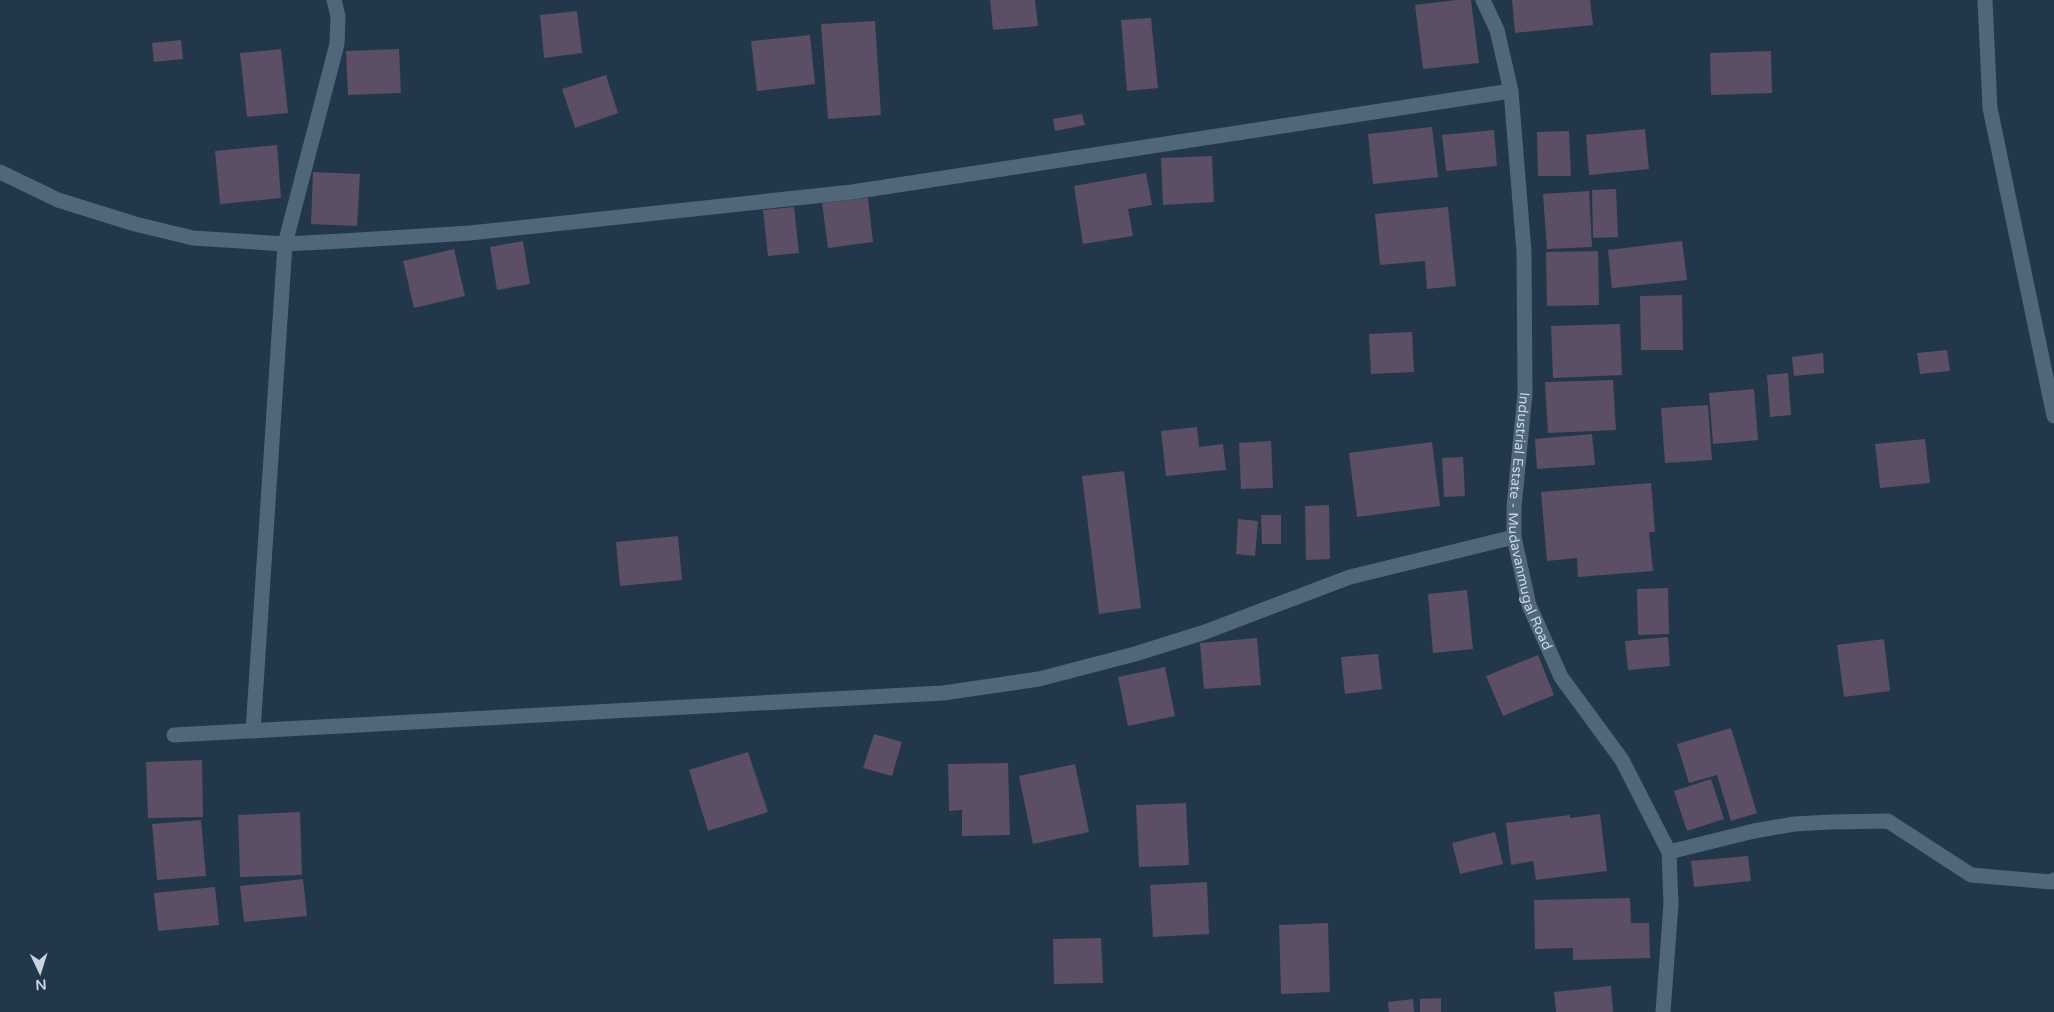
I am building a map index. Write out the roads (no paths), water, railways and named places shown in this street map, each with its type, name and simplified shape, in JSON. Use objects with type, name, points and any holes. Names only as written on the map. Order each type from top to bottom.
[{"type":"street","points":[[254,731],[285,244],[337,44],[338,16],[334,0]]},
{"type":"street","name":"Industrial Estate - Mudavanmugal Road","points":[[1483,0],[1497,30],[1511,91],[1524,252],[1525,394],[1514,507],[1514,537],[1529,605],[1561,677],[1622,760],[1669,852],[1670,904],[1663,1012]]},
{"type":"street","points":[[1985,0],[1990,108],[2054,416]]},
{"type":"street","points":[[0,172],[58,200],[135,224],[193,238],[285,244],[470,233],[852,192],[1511,91]]},
{"type":"street","points":[[174,735],[943,693],[1039,679],[1135,654],[1205,632],[1350,576],[1514,537]]},
{"type":"street","points":[[1669,852],[1754,831],[1794,824],[1888,821],[1972,874],[2051,882],[2054,880]]}]
